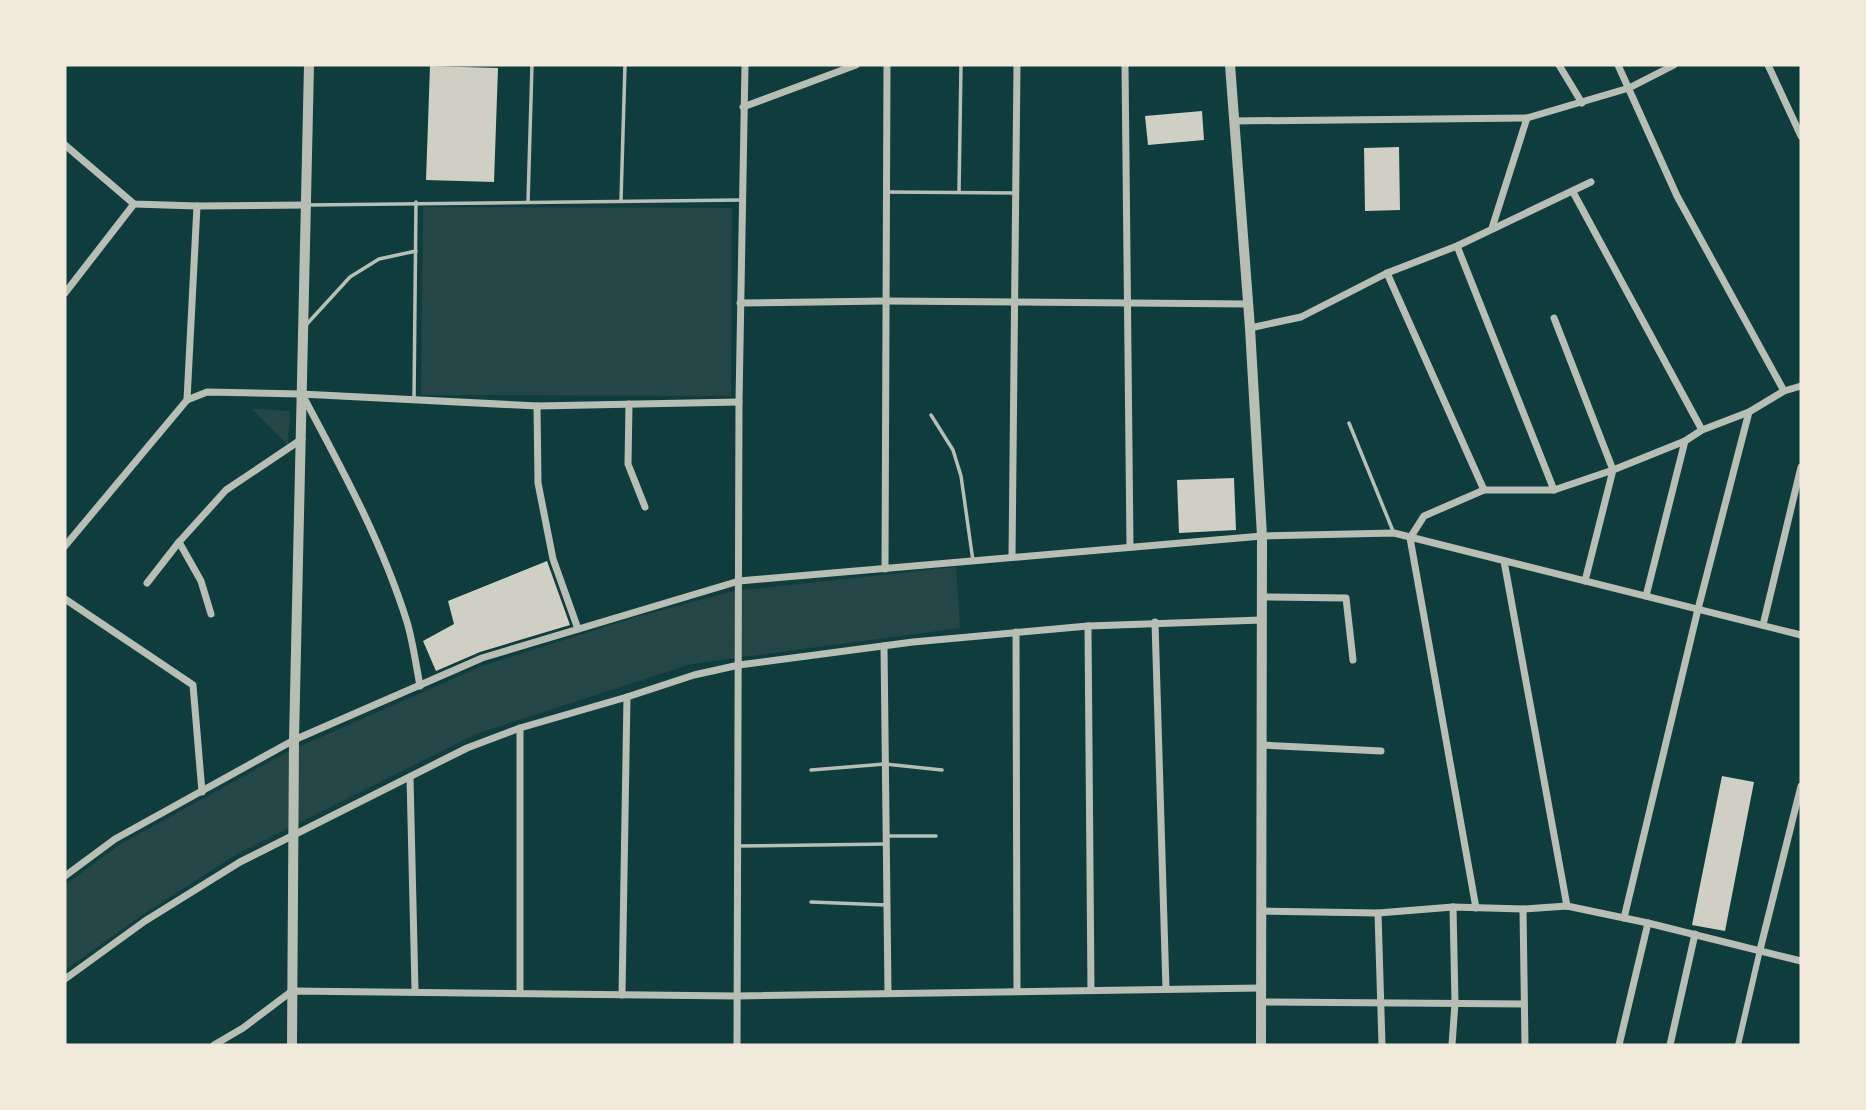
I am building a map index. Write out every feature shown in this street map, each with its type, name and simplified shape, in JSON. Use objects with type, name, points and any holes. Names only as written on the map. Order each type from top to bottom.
[{"type":"street","points":[[292,1045],[294,740],[309,65]]},
{"type":"street","points":[[737,1045],[739,402],[745,65]]},
{"type":"street","points":[[743,107],[856,65]]},
{"type":"street","points":[[885,569],[887,65]]},
{"type":"street","points":[[1012,558],[1017,65]]},
{"type":"street","points":[[1125,65],[1130,547]]},
{"type":"street","points":[[1230,65],[1250,328],[1262,536],[1261,1045]]},
{"type":"street","points":[[1559,65],[1582,103]]},
{"type":"street","points":[[1618,65],[1677,196],[1784,391]]},
{"type":"street","points":[[1234,121],[1527,118],[1629,88],[1675,65]]},
{"type":"street","points":[[1768,65],[1801,136]]},
{"type":"street","points":[[1492,228],[1527,118]]},
{"type":"street","points":[[65,145],[134,204],[306,205]]},
{"type":"street","points":[[1250,328],[1301,317],[1387,273],[1457,246],[1591,182]]},
{"type":"street","points":[[1573,192],[1702,430]]},
{"type":"street","points":[[65,293],[134,204]]},
{"type":"street","points":[[187,400],[197,206]]},
{"type":"street","points":[[1457,246],[1554,490]]},
{"type":"street","points":[[1387,273],[1484,490]]},
{"type":"street","points":[[740,303],[884,301],[1248,304]]},
{"type":"street","points":[[1554,318],[1613,470],[1585,581]]},
{"type":"street","points":[[1475,908],[1410,538],[1424,516],[1484,490],[1554,490],[1685,441],[1702,430],[1749,412],[1784,391],[1801,386]]},
{"type":"street","points":[[65,546],[187,400],[207,392],[537,406],[739,402]]},
{"type":"street","points":[[301,394],[351,484],[384,557],[408,624],[419,685]]},
{"type":"street","points":[[628,404],[628,464],[645,507]]},
{"type":"street","points":[[537,406],[538,482],[553,559],[578,629]]},
{"type":"street","points":[[1624,918],[1698,609],[1749,412]]},
{"type":"street","points":[[147,583],[179,542],[226,490],[302,439]]},
{"type":"street","points":[[1646,596],[1685,441]]},
{"type":"street","points":[[1763,625],[1801,467]]},
{"type":"street","points":[[65,876],[116,839],[294,740],[419,685],[482,658],[739,581],[1262,536],[1394,533],[1801,635]]},
{"type":"street","points":[[179,542],[201,581],[211,614]]},
{"type":"street","points":[[1504,561],[1567,906]]},
{"type":"street","points":[[1262,597],[1346,598],[1353,660]]},
{"type":"street","points":[[65,599],[192,685],[202,792]]},
{"type":"street","points":[[65,979],[145,921],[240,862],[467,748],[520,728],[694,675],[739,664],[1016,632],[1155,622],[1262,620]]},
{"type":"street","points":[[1155,622],[1166,989]]},
{"type":"street","points":[[1088,626],[1091,990]]},
{"type":"street","points":[[1016,632],[1017,991]]},
{"type":"street","points":[[884,646],[888,993]]},
{"type":"street","points":[[622,995],[627,697]]},
{"type":"street","points":[[520,728],[520,993]]},
{"type":"street","points":[[1262,745],[1381,751]]},
{"type":"street","points":[[410,777],[415,990]]},
{"type":"street","points":[[1738,1045],[1801,786]]},
{"type":"street","points":[[1261,911],[1378,913],[1453,907],[1524,909],[1567,906],[1801,961]]},
{"type":"street","points":[[1452,1045],[1455,1003],[1453,907]]},
{"type":"street","points":[[1524,909],[1525,1045]]},
{"type":"street","points":[[1378,913],[1382,1045]]},
{"type":"street","points":[[1619,1045],[1648,923]]},
{"type":"street","points":[[1670,1045],[1695,934]]},
{"type":"street","points":[[214,1045],[243,1028],[292,990],[737,996],[1260,988]]},
{"type":"street","points":[[1260,1002],[1524,1004]]},
{"type":"lane","points":[[528,202],[532,65]]},
{"type":"lane","points":[[621,200],[625,65]]},
{"type":"lane","points":[[959,192],[961,65]]},
{"type":"lane","points":[[886,192],[1015,193]]},
{"type":"lane","points":[[306,205],[741,200]]},
{"type":"lane","points":[[414,400],[416,202]]},
{"type":"lane","points":[[304,326],[350,277],[379,259],[416,251]]},
{"type":"lane","points":[[931,415],[953,450],[961,476],[973,561]]},
{"type":"lane","points":[[1349,423],[1394,533]]},
{"type":"lane","points":[[811,770],[885,764],[942,770]]},
{"type":"lane","points":[[738,846],[936,836]]},
{"type":"lane","points":[[811,902],[887,905]]},
{"type":"shaded area","points":[[423,207],[732,208],[731,396],[421,395]]},
{"type":"shaded area","points":[[252,409],[290,411],[288,445]]},
{"type":"shaded area","points":[[956,567],[960,628],[691,664],[476,734],[237,854],[142,915],[65,970],[65,885],[119,845],[287,752],[482,666],[636,617],[734,591]]},
{"type":"building","points":[[430,66],[498,68],[494,182],[426,180]]},
{"type":"building","points":[[1202,111],[1204,140],[1148,145],[1145,116]]},
{"type":"building","points":[[1399,147],[1400,210],[1365,211],[1364,148]]},
{"type":"building","points":[[1234,478],[1236,530],[1179,533],[1177,480]]},
{"type":"building","points":[[547,561],[570,625],[480,652],[436,671],[423,641],[454,624],[448,601]]},
{"type":"building","points":[[1722,776],[1754,782],[1725,931],[1692,925]]}]
